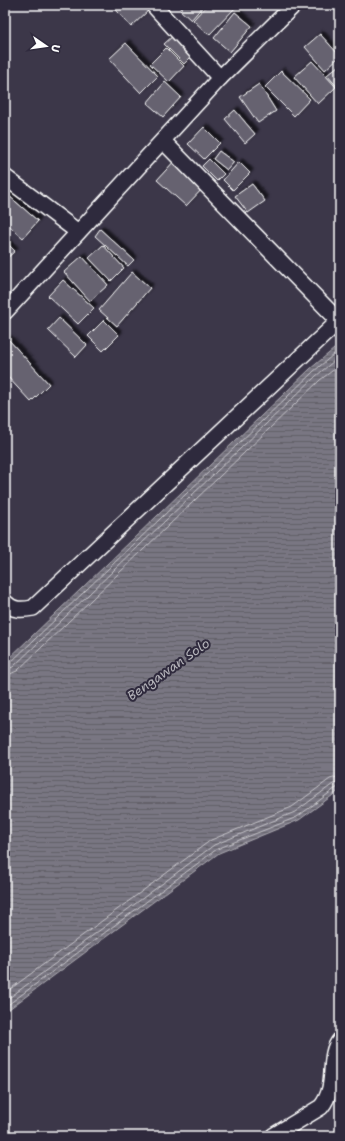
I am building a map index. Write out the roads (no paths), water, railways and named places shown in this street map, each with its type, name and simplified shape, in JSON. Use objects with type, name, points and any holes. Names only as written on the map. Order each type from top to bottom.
[{"type":"street","points":[[153,5],[220,78]]},
{"type":"street","points":[[5,312],[220,78],[294,5]]},
{"type":"street","points":[[5,602],[9,607],[22,610],[33,608],[340,320],[163,140]]},
{"type":"street","points":[[5,177],[78,232]]},
{"type":"street","points":[[273,1136],[321,1107],[327,1100],[332,1086],[334,1052],[340,1040]]},
{"type":"water","name":"Bengawan Solo","points":[[340,344],[340,790],[299,820],[219,853],[5,1012],[5,662],[310,369]]}]
